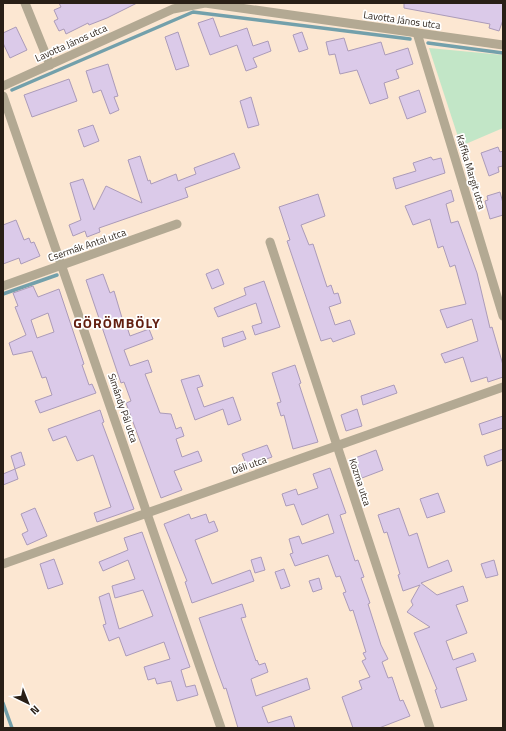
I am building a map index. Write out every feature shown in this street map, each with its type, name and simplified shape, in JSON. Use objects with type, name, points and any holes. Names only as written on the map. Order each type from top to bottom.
[{"type":"street","points":[[25,3],[50,65]]},
{"type":"street","name":"Lavotta János utca","points":[[3,86],[173,9],[205,3],[503,45]]},
{"type":"street","name":"Kaffka Margit utca","points":[[417,33],[503,316]]},
{"type":"street","name":"Simándy Pál utca","points":[[3,96],[221,728]]},
{"type":"street","name":"Csermák Antal utca","points":[[3,286],[178,224]]},
{"type":"street","name":"Kozma utca","points":[[270,242],[430,728]]},
{"type":"street","name":"Déli utca","points":[[3,564],[503,387]]},
{"type":"green space","points":[[429,48],[503,55],[503,128],[461,146]]},
{"type":"building","points":[[59,3],[137,3],[107,18],[89,25],[88,23],[66,34],[64,29],[59,31],[54,21],[58,19],[54,10],[61,7]]},
{"type":"building","points":[[404,3],[503,3],[503,20],[499,31],[489,28],[490,24],[404,8]]},
{"type":"building","points":[[213,18],[220,37],[247,28],[253,46],[268,41],[271,51],[253,58],[257,67],[246,71],[237,45],[210,55],[198,23]]},
{"type":"building","points":[[16,27],[27,50],[10,58],[3,43],[3,33]]},
{"type":"building","points":[[178,32],[189,66],[176,70],[165,37]]},
{"type":"building","points":[[302,32],[308,49],[299,52],[293,35]]},
{"type":"building","points":[[344,38],[348,51],[381,42],[385,55],[408,48],[413,64],[396,70],[399,78],[384,83],[388,98],[370,104],[357,70],[340,74],[335,54],[329,55],[326,42]]},
{"type":"building","points":[[108,64],[118,96],[114,97],[119,110],[110,114],[101,90],[93,93],[86,71]]},
{"type":"building","points":[[69,79],[77,101],[32,117],[24,95]]},
{"type":"building","points":[[419,90],[426,112],[407,119],[399,97]]},
{"type":"building","points":[[251,97],[259,125],[248,128],[240,101]]},
{"type":"building","points":[[93,125],[99,141],[84,147],[78,130]]},
{"type":"building","points":[[498,147],[500,152],[503,151],[503,166],[498,167],[499,172],[489,176],[481,153]]},
{"type":"building","points":[[234,153],[240,168],[185,188],[188,197],[99,228],[100,232],[87,237],[85,231],[73,236],[69,225],[81,220],[70,183],[83,179],[94,210],[106,186],[142,203],[128,160],[140,156],[148,181],[150,180],[151,184],[176,174],[178,181],[196,174],[194,168]]},
{"type":"building","points":[[431,157],[433,160],[441,158],[445,173],[396,189],[393,178],[416,171],[413,163]]},
{"type":"building","points":[[451,190],[454,201],[446,204],[451,223],[458,221],[477,273],[490,328],[492,327],[503,365],[503,377],[488,382],[487,377],[471,382],[463,357],[445,363],[441,354],[478,341],[472,319],[447,328],[440,310],[466,304],[455,265],[450,267],[443,246],[438,248],[430,219],[413,225],[405,206]]},
{"type":"building","points":[[500,192],[503,203],[503,215],[490,219],[485,201],[488,200],[487,196]]},
{"type":"building","points":[[318,194],[325,216],[301,225],[309,245],[313,244],[327,287],[331,285],[334,294],[338,293],[341,303],[329,307],[335,325],[350,320],[355,334],[333,342],[331,338],[321,341],[287,241],[290,240],[279,207]]},
{"type":"building","points":[[16,220],[24,240],[29,238],[31,243],[34,242],[40,256],[21,264],[19,258],[3,264],[3,225]]},
{"type":"building","points":[[218,269],[224,284],[212,289],[206,274]]},
{"type":"building","points":[[103,274],[110,293],[114,291],[125,328],[127,327],[130,336],[149,329],[153,339],[124,350],[130,366],[148,360],[152,372],[145,374],[160,413],[171,414],[176,429],[181,427],[184,436],[176,439],[182,457],[198,451],[202,461],[174,471],[182,490],[161,498],[126,403],[131,401],[124,382],[121,383],[86,280]]},
{"type":"building","points":[[264,281],[280,327],[255,335],[252,326],[262,323],[256,303],[218,317],[214,308],[246,295],[244,288]]},
{"type":"building","points":[[33,286],[38,297],[59,289],[84,364],[82,365],[89,385],[92,384],[96,393],[40,413],[35,401],[52,395],[46,377],[42,378],[32,351],[13,355],[9,343],[26,335],[15,307],[18,306],[13,293]],"holes":[[[48,313],[54,332],[37,338],[31,320]]]},
{"type":"building","points":[[243,331],[246,339],[224,347],[222,338]]},
{"type":"building","points":[[295,365],[301,383],[299,384],[318,442],[293,449],[284,415],[281,416],[277,403],[281,402],[272,373]]},
{"type":"building","points":[[199,375],[203,386],[197,388],[204,407],[233,397],[241,420],[228,425],[223,409],[195,420],[181,380]]},
{"type":"building","points":[[394,385],[397,393],[363,405],[361,396]]},
{"type":"building","points":[[357,409],[362,426],[346,431],[341,415]]},
{"type":"building","points":[[100,410],[104,422],[102,423],[134,509],[97,522],[94,513],[111,507],[93,455],[77,461],[66,436],[53,441],[48,429]]},
{"type":"building","points":[[503,416],[503,428],[482,435],[479,424]]},
{"type":"building","points":[[267,445],[272,457],[247,466],[242,454]]},
{"type":"building","points":[[503,449],[503,460],[487,466],[484,456]]},
{"type":"building","points":[[376,450],[383,470],[362,478],[355,458]]},
{"type":"building","points":[[21,452],[25,465],[15,469],[11,456]]},
{"type":"building","points":[[330,468],[346,513],[340,515],[355,561],[358,560],[364,577],[361,578],[370,603],[368,604],[381,645],[388,659],[382,662],[388,678],[392,677],[400,701],[403,700],[410,716],[379,728],[353,728],[342,697],[362,689],[359,681],[370,677],[362,661],[366,659],[363,653],[366,652],[353,610],[350,611],[343,593],[346,592],[340,576],[336,577],[328,555],[295,566],[290,554],[293,553],[289,539],[299,536],[302,544],[334,533],[328,514],[302,525],[294,504],[286,506],[282,494],[296,489],[298,495],[318,488],[313,474]]},
{"type":"building","points":[[15,469],[18,479],[3,485],[3,474]]},
{"type":"building","points":[[438,493],[445,512],[427,518],[420,499]]},
{"type":"building","points":[[35,508],[47,536],[27,545],[22,534],[28,531],[21,514]]},
{"type":"building","points":[[399,508],[409,536],[417,533],[428,568],[448,560],[452,571],[421,583],[437,595],[463,586],[468,601],[456,605],[467,633],[446,641],[453,660],[473,653],[476,661],[456,668],[467,700],[441,708],[435,690],[437,689],[414,633],[430,627],[407,612],[413,605],[411,601],[420,585],[403,591],[398,575],[400,574],[387,532],[384,533],[378,515]]},
{"type":"building","points":[[189,514],[191,519],[206,514],[209,523],[214,521],[218,531],[195,540],[212,584],[250,570],[254,581],[192,603],[185,582],[187,581],[164,524]]},
{"type":"building","points":[[142,532],[190,667],[181,670],[186,687],[195,685],[198,695],[177,701],[171,681],[157,684],[155,678],[148,680],[144,667],[170,659],[164,642],[126,656],[119,637],[109,641],[103,625],[106,624],[99,597],[109,593],[119,629],[153,616],[143,590],[115,598],[112,586],[135,579],[128,560],[103,571],[99,562],[128,550],[124,538]]},
{"type":"building","points":[[261,557],[265,570],[255,573],[251,560]]},
{"type":"building","points":[[54,559],[63,584],[48,589],[40,564]]},
{"type":"building","points":[[494,560],[498,575],[486,578],[481,564]]},
{"type":"building","points":[[284,569],[290,586],[281,589],[275,572]]},
{"type":"building","points":[[319,578],[322,589],[313,592],[309,581]]},
{"type":"building","points":[[242,604],[246,617],[241,618],[256,661],[257,660],[259,665],[265,663],[268,672],[251,679],[256,696],[307,678],[310,689],[262,707],[268,723],[291,716],[295,728],[238,728],[226,688],[224,689],[199,618]]},
{"type":"waterway","points":[[12,90],[193,12],[410,39]]},
{"type":"waterway","points":[[428,43],[503,53]]},
{"type":"waterway","points":[[3,294],[57,275]]},
{"type":"waterway","points":[[3,703],[12,728]]},
{"type":"district","name":"GÖRÖMBÖLY","points":[[117,322]]}]
